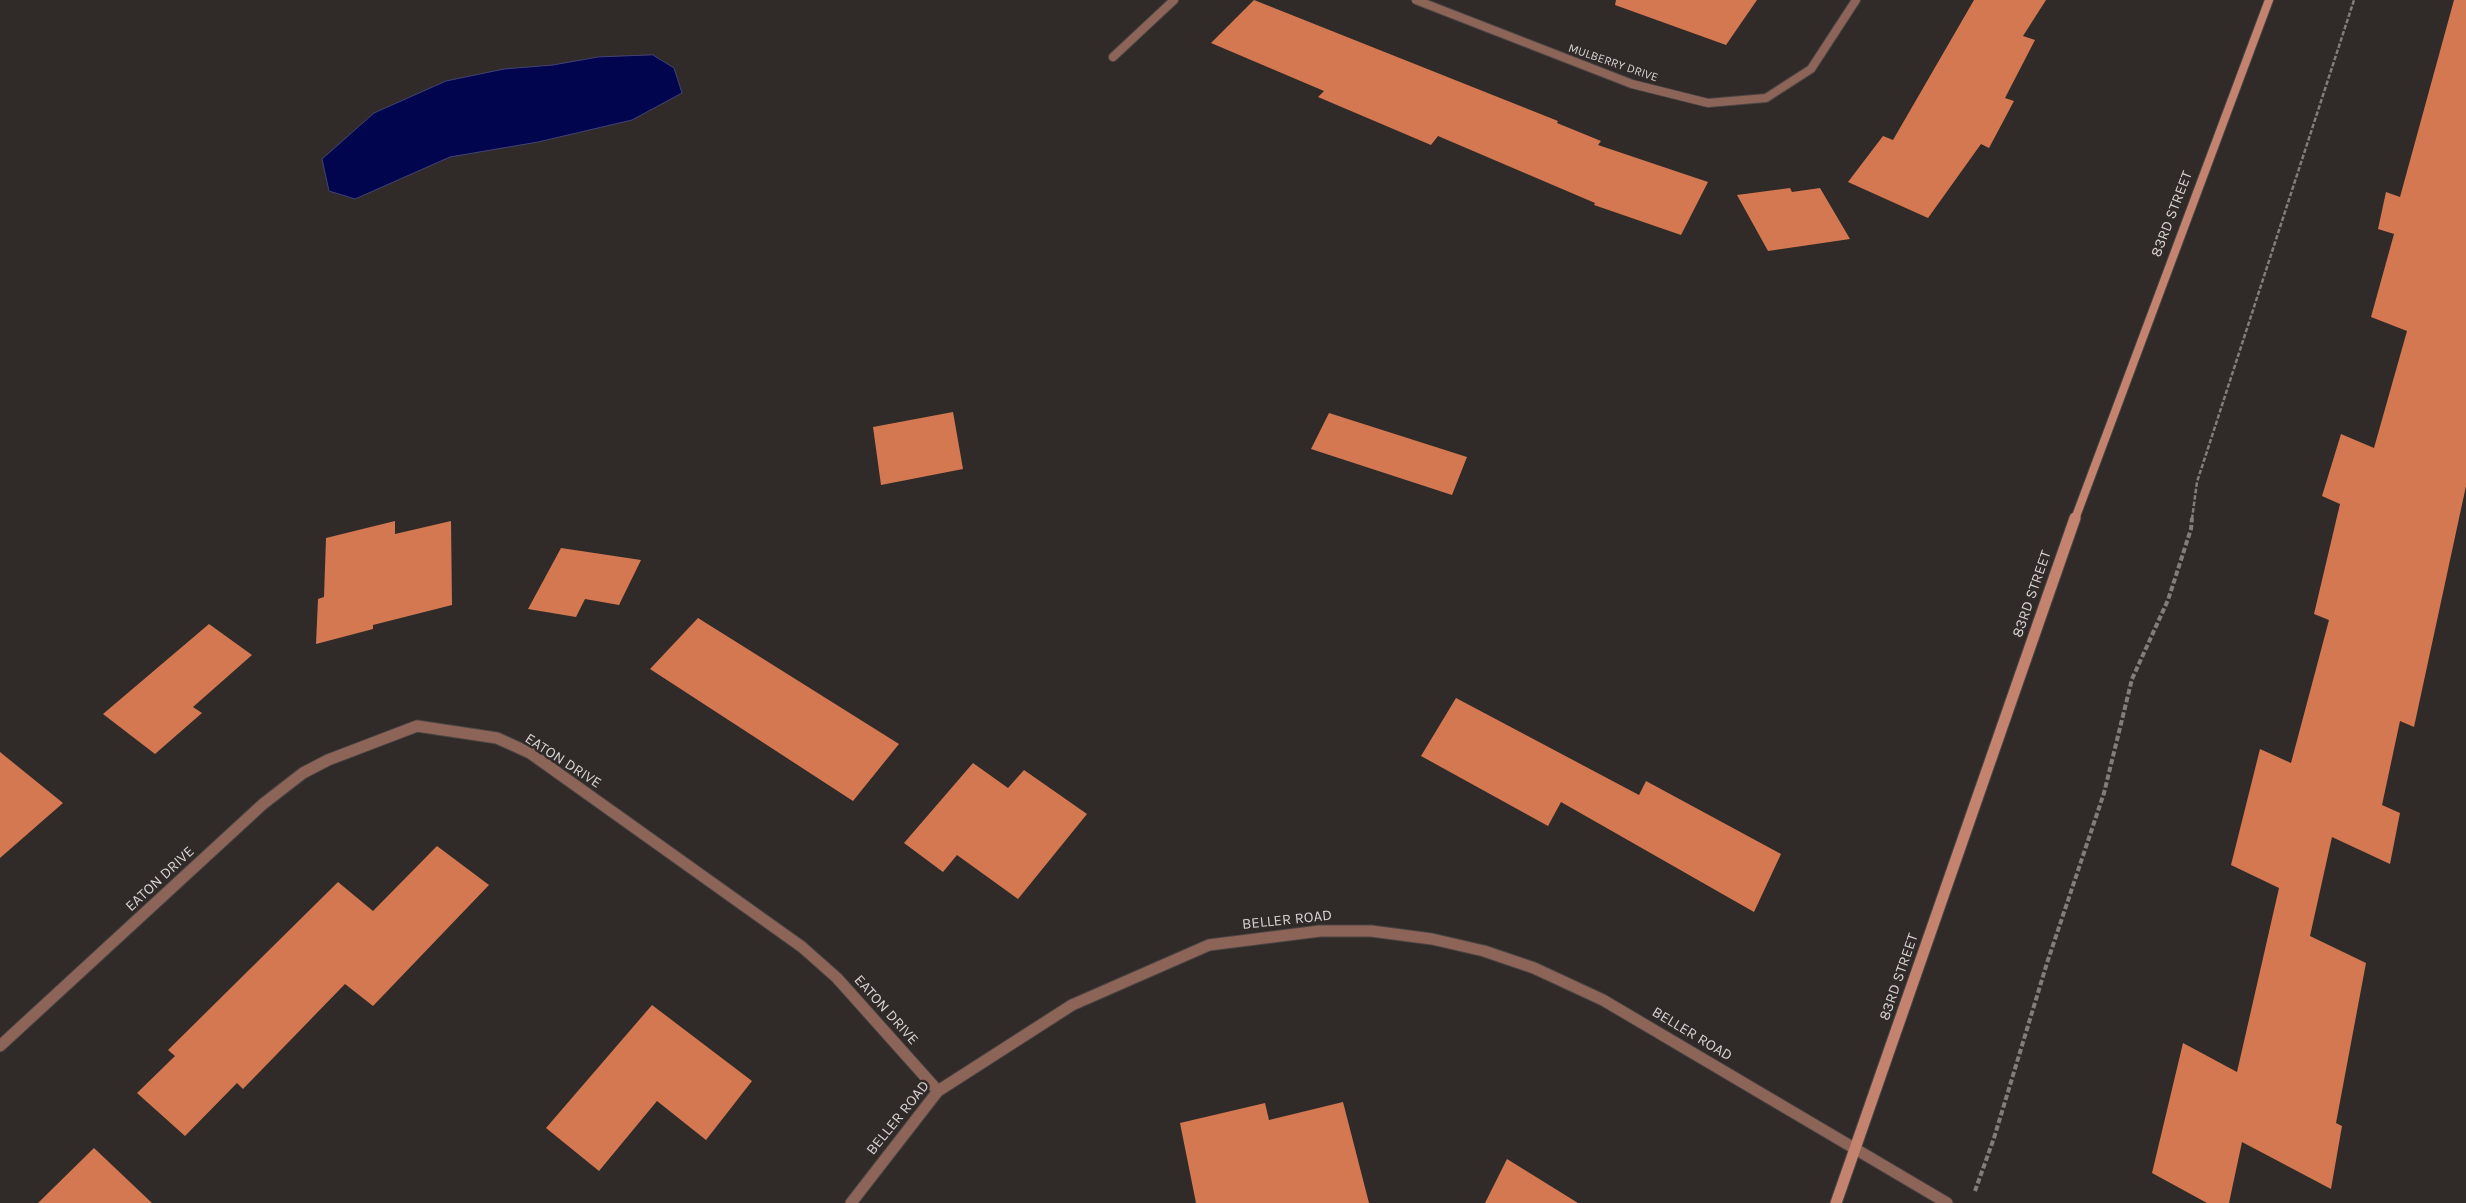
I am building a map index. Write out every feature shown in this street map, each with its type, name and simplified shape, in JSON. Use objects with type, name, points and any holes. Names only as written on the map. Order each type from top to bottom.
[{"type":"main road","name":"83RD STREET","points":[[1836,1203],[2084,492],[2270,0]]},
{"type":"street","points":[[1113,57],[1174,0]]},
{"type":"street","name":"MULBERRY DRIVE","points":[[1416,0],[1632,84],[1708,103],[1766,98],[1811,69],[1856,0]]},
{"type":"street","name":"EATON DRIVE","points":[[0,1046],[263,804],[303,773],[328,760],[417,726],[497,738],[530,753],[802,947],[836,978],[938,1091]]},
{"type":"street","name":"BELLER ROAD","points":[[851,1203],[938,1091],[1072,1005],[1209,945],[1320,931],[1371,931],[1432,939],[1484,951],[1534,968],[1603,1000],[1946,1203]]},
{"type":"path","points":[[1974,1194],[1994,1138],[2047,964],[2104,793],[2132,679],[2168,600],[2191,529],[2196,482],[2354,0]]},
{"type":"shaded area","points":[[653,55],[674,68],[682,93],[632,120],[538,142],[450,157],[355,199],[329,191],[322,159],[374,113],[446,81],[504,69],[553,65],[598,57]]},
{"type":"building","points":[[1254,0],[1558,121],[1557,123],[1601,141],[1598,145],[1708,182],[1681,235],[1594,205],[1595,203],[1438,136],[1431,145],[1318,97],[1324,91],[1211,43]]},
{"type":"building","points":[[1616,0],[1757,0],[1726,45],[1615,5]]},
{"type":"building","points":[[1974,0],[2046,0],[2023,36],[2035,40],[2005,98],[2014,101],[1989,148],[1981,144],[1928,218],[1848,182],[1883,136],[1893,140]]},
{"type":"building","points":[[2454,0],[2466,0],[2466,486],[2414,727],[2400,721],[2382,805],[2400,813],[2390,864],[2332,837],[2310,936],[2366,963],[2336,1123],[2342,1126],[2331,1189],[2242,1142],[2229,1203],[2207,1203],[2152,1173],[2183,1043],[2237,1072],[2279,888],[2231,865],[2260,749],[2291,763],[2329,620],[2314,614],[2340,504],[2322,496],[2341,434],[2374,448],[2407,331],[2371,317],[2394,234],[2378,229],[2386,192],[2400,197]]},
{"type":"building","points":[[1790,188],[1792,192],[1820,188],[1850,239],[1768,251],[1737,195]]},
{"type":"building","points":[[953,412],[963,469],[881,485],[873,427]]},
{"type":"building","points":[[1329,413],[1467,457],[1452,495],[1311,449]]},
{"type":"building","points":[[395,521],[395,534],[451,521],[452,605],[373,625],[373,629],[316,644],[318,599],[324,597],[326,538]]},
{"type":"building","points":[[561,548],[641,560],[619,605],[585,599],[576,617],[528,609]]},
{"type":"building","points":[[698,618],[899,744],[853,801],[650,669]]},
{"type":"building","points":[[209,624],[252,655],[193,707],[202,713],[155,754],[103,714]]},
{"type":"building","points":[[1456,698],[1639,795],[1646,781],[1781,854],[1754,912],[1561,802],[1548,826],[1421,756]]},
{"type":"building","points":[[0,752],[63,803],[0,858]]},
{"type":"building","points":[[973,763],[1008,788],[1024,770],[1087,814],[1018,899],[957,855],[943,872],[904,843]]},
{"type":"building","points":[[437,846],[489,885],[373,1006],[345,984],[243,1089],[237,1083],[185,1136],[137,1093],[175,1056],[168,1050],[338,882],[373,911]]},
{"type":"building","points":[[652,1005],[752,1081],[706,1140],[657,1101],[599,1171],[546,1128]]},
{"type":"building","points":[[1343,1102],[1369,1203],[1196,1203],[1180,1123],[1265,1103],[1269,1120]]},
{"type":"building","points":[[94,1148],[152,1203],[38,1203]]},
{"type":"building","points":[[1507,1159],[1578,1203],[1485,1203]]}]
